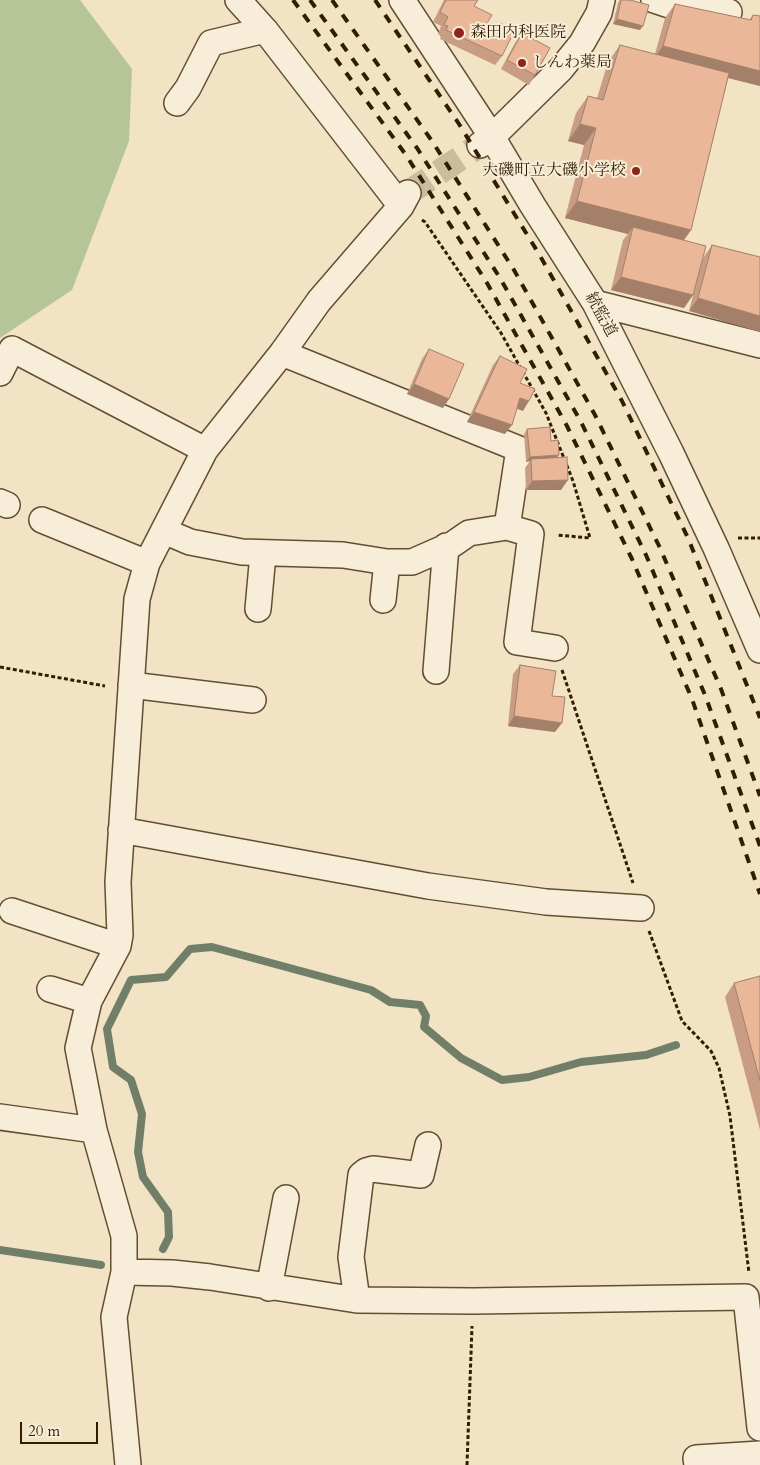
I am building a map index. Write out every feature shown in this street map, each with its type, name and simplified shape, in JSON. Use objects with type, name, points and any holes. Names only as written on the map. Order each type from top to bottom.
[{"type":"street","points":[[128,1465],[114,1317],[124,1272],[124,1236],[94,1130],[78,1048],[89,1001],[118,946],[120,935],[118,882],[120,830],[137,599],[147,563],[205,450],[282,354],[319,301],[404,200],[265,30],[238,0]]},
{"type":"street","name":"統監道","points":[[402,0],[486,141],[533,206],[596,303],[683,479],[760,650]]},
{"type":"street","points":[[486,141],[561,69],[582,43],[599,14],[602,0]]},
{"type":"street","points":[[654,0],[669,5],[729,12]]},
{"type":"street","points":[[177,102],[188,88],[211,43],[265,30]]},
{"type":"street","points":[[596,303],[760,345]]},
{"type":"street","points":[[0,373],[12,349],[205,450]]},
{"type":"street","points":[[282,354],[519,450],[508,527]]},
{"type":"street","points":[[42,520],[147,563]]},
{"type":"street","points":[[164,530],[190,542],[263,554],[343,555],[388,562],[412,562],[453,544],[468,533],[508,527],[531,534],[518,642],[555,648]]},
{"type":"street","points":[[436,671],[446,546]]},
{"type":"street","points":[[258,609],[263,554]]},
{"type":"street","points":[[383,600],[388,562]]},
{"type":"street","points":[[131,688],[227,686],[253,700]]},
{"type":"street","points":[[120,830],[428,886],[546,902],[641,908]]},
{"type":"street","points":[[12,911],[118,946]]},
{"type":"street","points":[[50,989],[89,1001]]},
{"type":"street","points":[[0,1117],[94,1130]]},
{"type":"street","points":[[357,1300],[351,1257],[361,1175],[366,1170],[374,1169],[421,1175],[428,1145]]},
{"type":"street","points":[[269,1288],[286,1198]]},
{"type":"street","points":[[124,1272],[172,1273],[210,1277],[269,1288],[357,1300],[474,1301],[753,1294],[760,1428]]},
{"type":"street","points":[[697,1465],[696,1458],[760,1454]]},
{"type":"path","points":[[404,200],[408,214],[425,222],[501,333],[546,413],[573,481],[590,538],[531,534]]},
{"type":"path","points":[[555,648],[641,908],[682,1021],[710,1051],[719,1068],[730,1116],[746,1246]]},
{"type":"path","points":[[0,667],[131,688]]},
{"type":"path","points":[[467,1465],[474,1301]]},
{"type":"green space","points":[[0,0],[80,0],[132,69],[129,141],[72,290],[0,338]]},
{"type":"building","name":"森田内科医院","points":[[446,0],[478,0],[474,6],[492,15],[484,28],[495,33],[500,23],[515,30],[502,56],[446,30],[448,26],[444,25],[448,17],[440,12]]},
{"type":"building","points":[[621,0],[630,0],[649,5],[643,26],[617,19]]},
{"type":"building","points":[[675,4],[751,20],[753,15],[760,16],[760,71],[663,46]]},
{"type":"building","points":[[522,33],[550,48],[535,75],[507,60]]},
{"type":"building","points":[[620,45],[729,73],[691,230],[577,201],[596,128],[580,124],[588,96],[603,100]]},
{"type":"building","points":[[633,227],[706,246],[693,295],[621,277]]},
{"type":"building","points":[[712,245],[760,257],[760,316],[698,298]]},
{"type":"building","points":[[429,349],[464,364],[449,399],[414,384]]},
{"type":"building","points":[[500,356],[527,369],[520,383],[535,389],[529,401],[520,398],[512,425],[474,412]]},
{"type":"building","points":[[550,427],[551,441],[558,440],[559,455],[530,457],[527,429]]},
{"type":"building","points":[[567,457],[568,480],[532,481],[531,459]]},
{"type":"building","points":[[520,665],[556,671],[552,696],[565,697],[562,723],[514,716]]},
{"type":"building","points":[[760,976],[760,1081],[734,983]]},
{"type":"waterway","points":[[163,1249],[169,1237],[168,1212],[143,1177],[138,1152],[142,1114],[131,1080],[113,1067],[107,1029],[131,980],[166,977],[190,949],[212,947],[371,990],[390,1002],[420,1005],[426,1016],[424,1027],[461,1058],[502,1080],[529,1077],[581,1062],[646,1055],[676,1045]]},
{"type":"waterway","points":[[0,1250],[101,1265]]},
{"type":"tunnel","points":[[408,193],[480,145]]},
{"type":"railway","points":[[293,0],[406,155],[487,283],[567,426],[632,559],[692,699],[760,894]]},
{"type":"railway","points":[[310,0],[417,148],[500,278],[581,422],[646,555],[705,695],[760,846]]},
{"type":"railway","points":[[332,0],[432,141],[514,270],[595,415],[660,548],[721,689],[760,796]]},
{"type":"railway","points":[[375,0],[459,124],[539,254],[622,401],[688,538],[760,718]]},
{"type":"place","name":"森田内科医院","points":[[459,33]]},
{"type":"place","name":"しんわ薬局","points":[[522,63]]},
{"type":"place","name":"大磯町立大磯小学校","points":[[636,171]]}]
